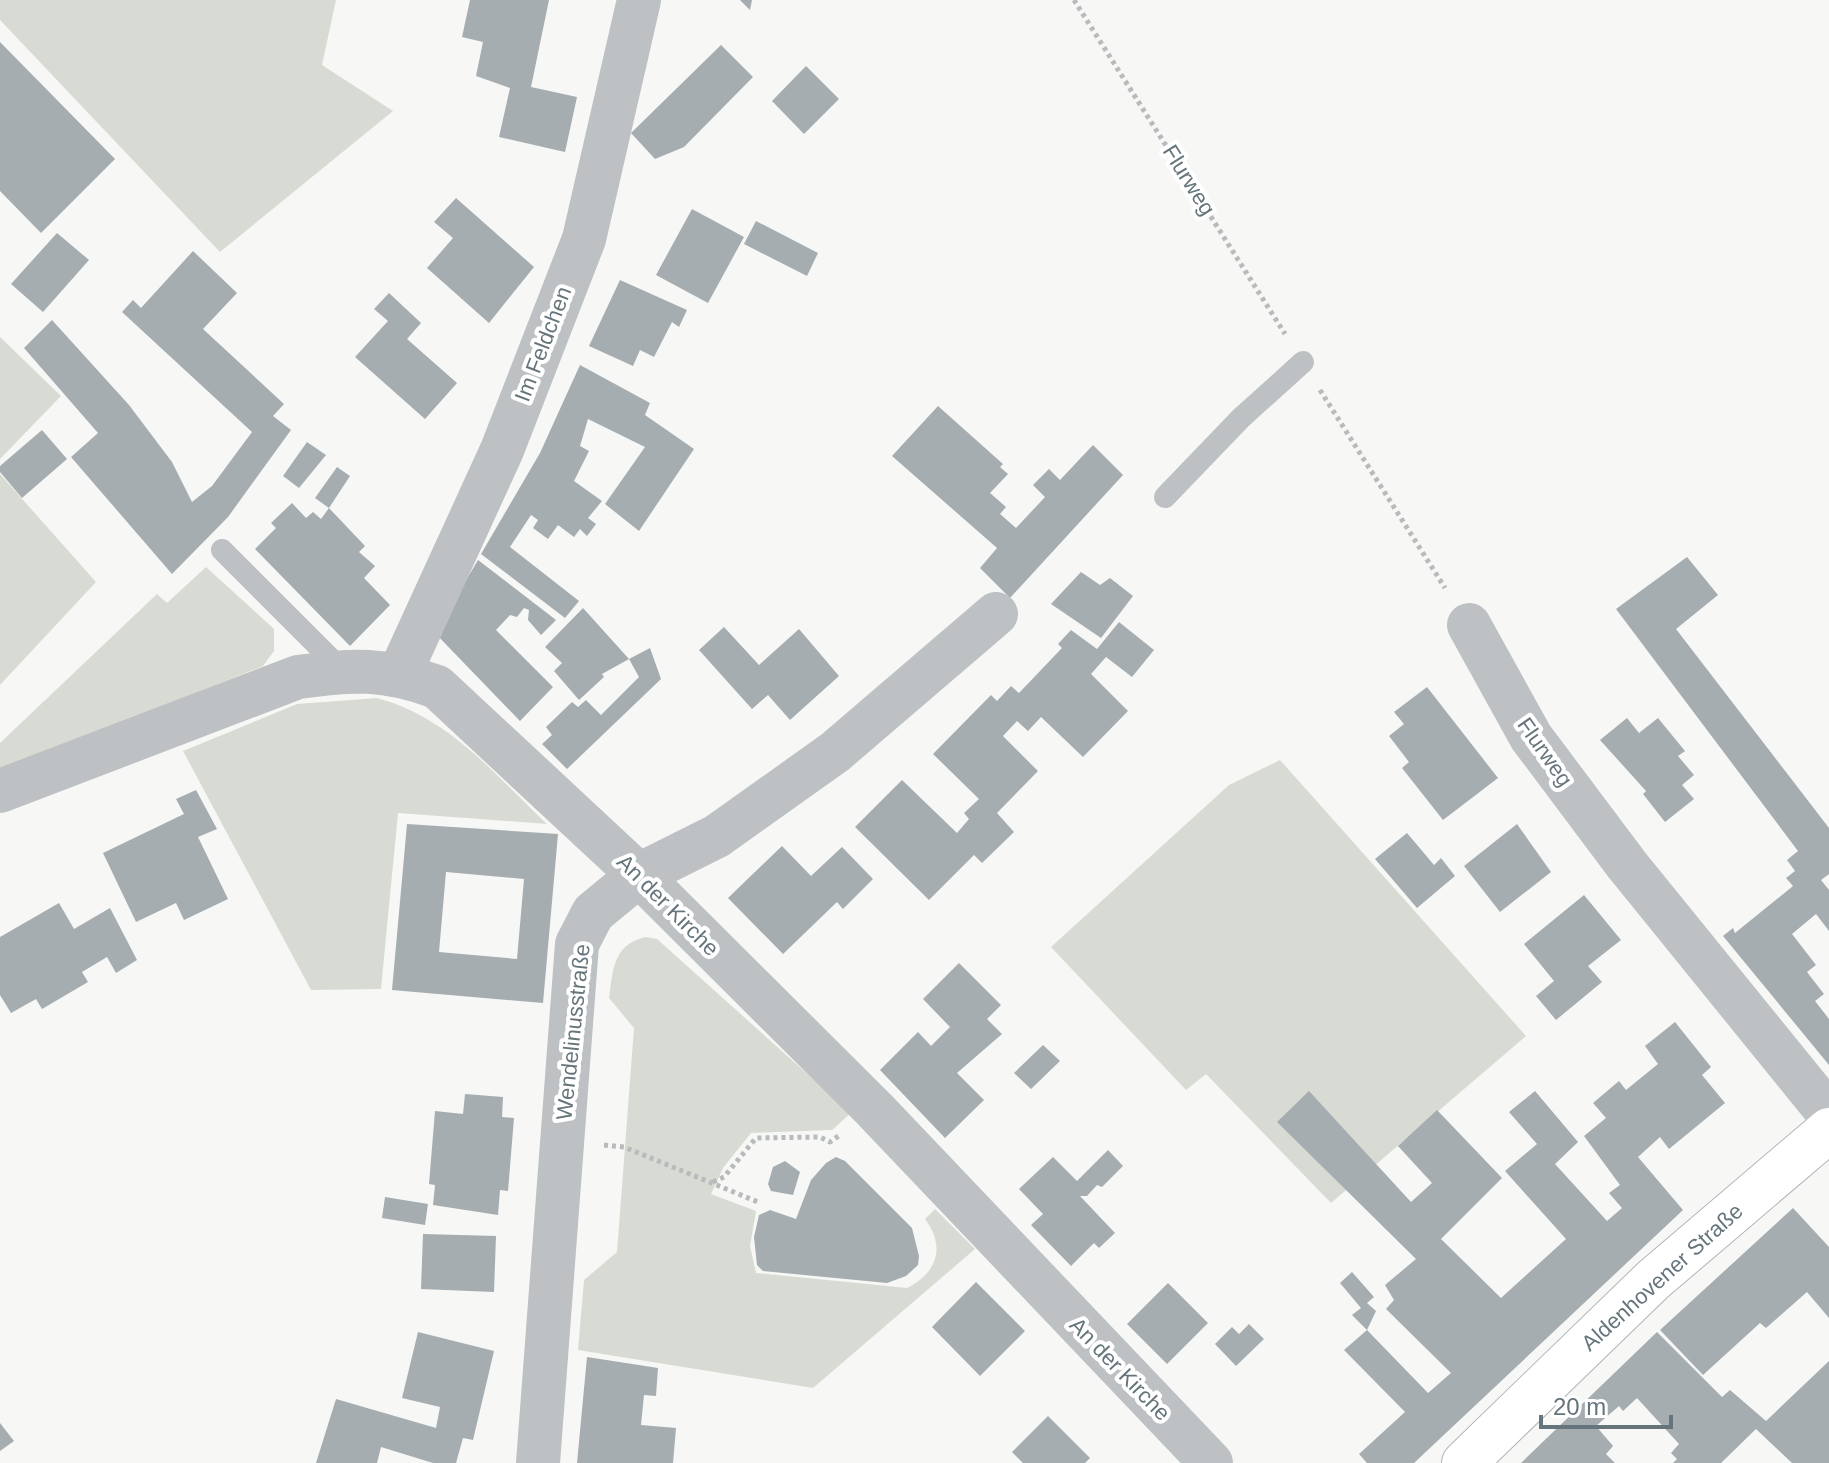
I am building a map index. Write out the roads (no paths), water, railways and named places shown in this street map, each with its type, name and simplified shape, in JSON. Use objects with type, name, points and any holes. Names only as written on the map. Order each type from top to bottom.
[{"type":"main road","name":"Aldenhovener Straße","points":[[1464,1463],[1653,1280],[1829,1130]]},
{"type":"street","name":"Im Feldchen","points":[[400,673],[502,450],[584,239],[639,0]]},
{"type":"street","name":"Wendelinusstraße","points":[[538,1463],[577,944],[593,913],[639,875],[717,836],[835,752],[996,614]]},
{"type":"street","name":"Flurweg","points":[[1469,625],[1531,737],[1627,865],[1829,1114]]},
{"type":"street","name":"An der Kirche","points":[[0,791],[298,677],[343,671],[400,673],[437,687],[639,875],[874,1109],[1211,1463]]},
{"type":"lane","points":[[1165,497],[1241,418],[1303,362]]},
{"type":"lane","points":[[222,550],[343,671]]}]
